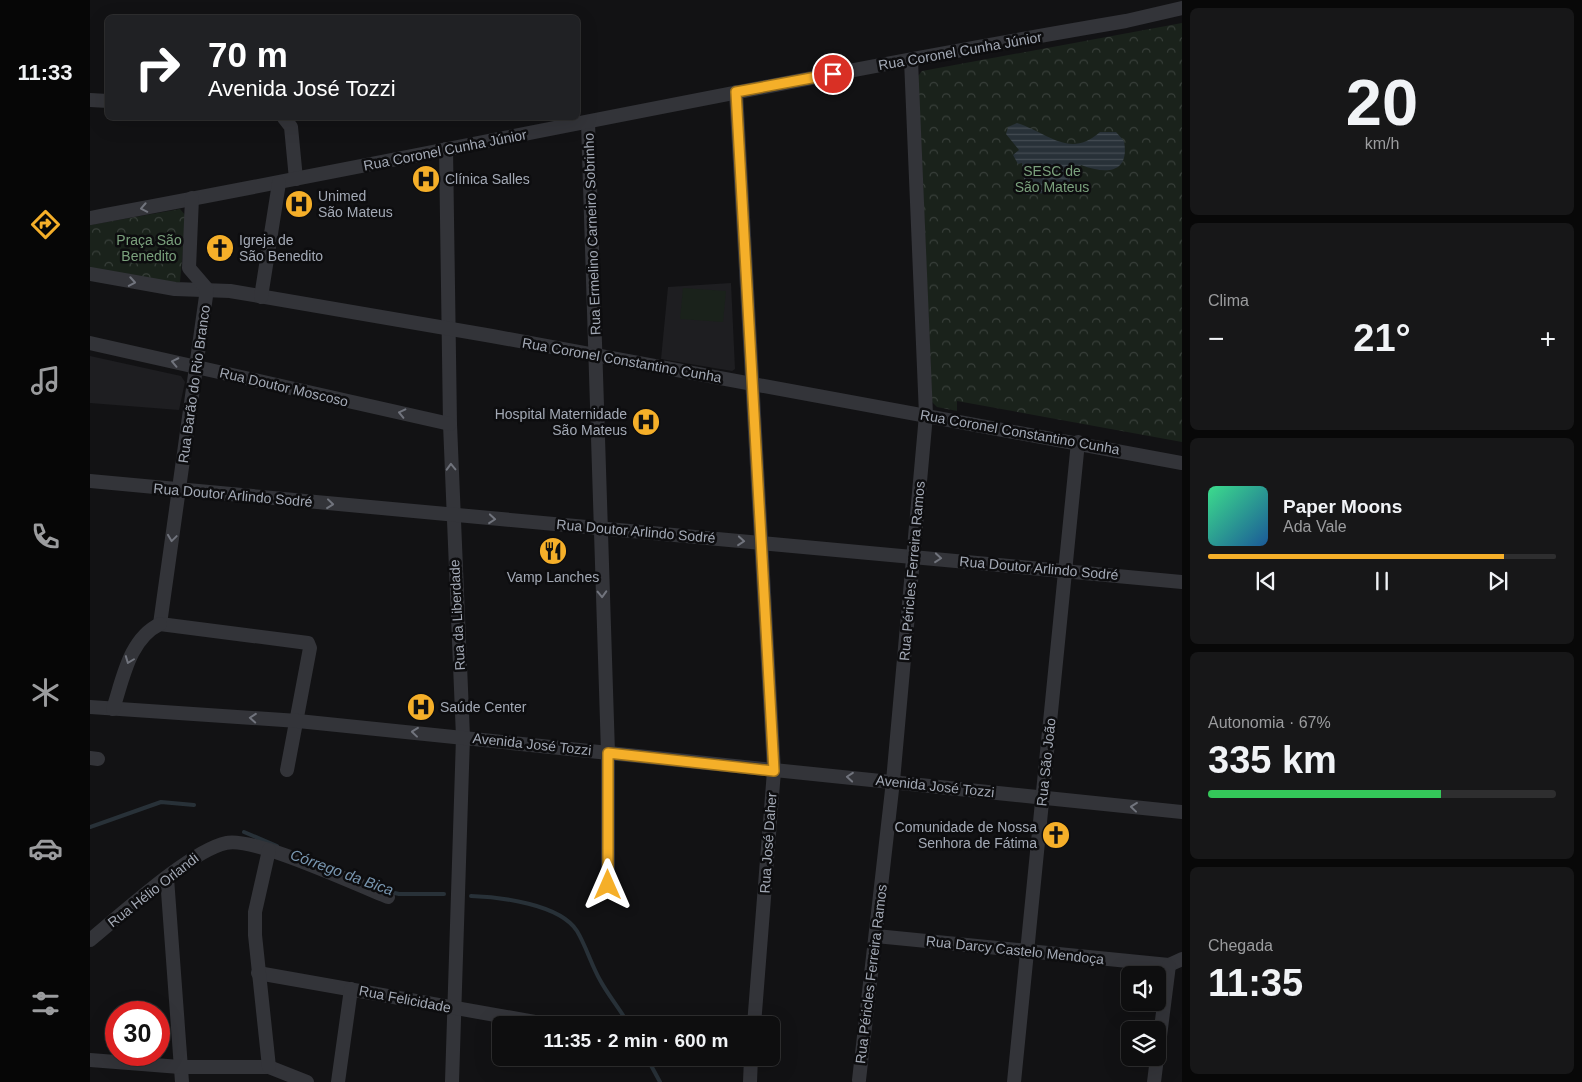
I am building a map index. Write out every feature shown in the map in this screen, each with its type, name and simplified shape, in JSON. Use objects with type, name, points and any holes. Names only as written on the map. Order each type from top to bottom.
[{"type":"street","name":"Rua Coronel Cunha Júnior","points":[[90,218],[279,183],[736,92],[1126,22],[1182,8]]},
{"type":"street","name":"Rua Péricles Ferreira Ramos","points":[[859,1080],[893,781],[926,415],[911,60]]},
{"type":"street","name":"Rua José Daher","points":[[736,92],[774,771],[755,1016]]},
{"type":"street","points":[[90,100],[105,102]]},
{"type":"street","points":[[285,120],[290,127],[296,179]]},
{"type":"street","name":"Rua Ermelino Carneiro Sobrinho","points":[[588,122],[597,357],[599,528],[608,753],[608,885]]},
{"type":"street","name":"Rua da Liberdade","points":[[446,149],[450,424],[463,737],[452,1082]]},
{"type":"street","points":[[261,297],[279,183]]},
{"type":"street","points":[[174,289],[184,279],[189,268],[192,198]]},
{"type":"street","name":"Rua Barão do Rio Branco","points":[[160,624],[198,367],[207,289],[189,268]]},
{"type":"street","name":"Rua Coronel Constantino Cunha","points":[[90,274],[174,289],[207,289],[261,297],[449,328],[597,357],[1078,442],[1182,463]]},
{"type":"street","name":"Rua Doutor Moscoso","points":[[90,344],[450,424]]},
{"type":"street","name":"Rua São João","points":[[1014,1082],[1078,442]]},
{"type":"street","name":"Rua Doutor Arlindo Sodré","points":[[90,481],[1182,582]]},
{"type":"street","points":[[113,709],[136,644],[152,628],[160,624],[305,642],[310,646],[298,721],[287,770]]},
{"type":"street","name":"Avenida José Tozzi","points":[[90,707],[298,721],[1182,812]]},
{"type":"street","name":"Rua Hélio Orlandi","points":[[90,940],[204,851],[227,842],[248,843],[270,850],[388,897]]},
{"type":"street","points":[[269,1067],[258,973],[255,912],[270,850]]},
{"type":"street","points":[[168,878],[182,1082]]},
{"type":"street","name":"Rua Darcy Castelo Mendoça","points":[[876,936],[1169,965]]},
{"type":"street","points":[[1162,1021],[1169,965],[1182,959]]},
{"type":"street","name":"Rua Felicidade","points":[[258,973],[497,1016]]},
{"type":"street","points":[[338,1082],[351,989]]},
{"type":"street","points":[[90,1060],[180,1067],[269,1067],[307,1082]]},
{"type":"street","points":[[750,1082],[751,1066]]},
{"type":"street","points":[[1154,1082],[1156,1066]]},
{"type":"shaded area","points":[[1017,123],[1069,144],[1089,140],[1100,132],[1116,132],[1124,141],[1125,152],[1123,160],[1119,166],[1107,170],[1099,170],[1081,165],[1078,169],[1069,165],[1071,190],[1026,195],[1022,163],[1018,164],[1013,155],[1019,150],[1006,134],[1008,127]]},
{"type":"shaded area","points":[[731,283],[735,369],[732,371],[661,359],[668,287]]},
{"type":"shaded area","points":[[90,356],[181,376],[185,382],[179,410],[90,403]]},
{"type":"green space","name":"SESC de São Mateus","points":[[1182,23],[1182,442],[957,401],[957,411],[937,407],[932,402],[918,76],[922,71]]},
{"type":"green space","name":"Praça São Benedito","points":[[180,209],[186,216],[180,282],[169,285],[90,270],[90,225]]},
{"type":"green space","points":[[683,288],[726,291],[723,322],[680,319]]},
{"type":"waterway","name":"Córrego da Bica","points":[[90,827],[161,802],[194,805]]},
{"type":"waterway","name":"Córrego da Bica","points":[[244,832],[277,846]]},
{"type":"waterway","name":"Córrego da Bica","points":[[390,892],[399,894],[444,894]]},
{"type":"waterway","name":"Córrego da Bica","points":[[471,896],[513,900],[544,908],[569,922],[577,931],[600,980],[624,1016]]},
{"type":"waterway","name":"Córrego da Bica","points":[[651,1066],[660,1082]]},
{"type":"place","name":"Clínica Salles","points":[[426,179]]},
{"type":"place","name":"Unimed São Mateus","points":[[299,204]]},
{"type":"place","name":"Igreja de São Benedito","points":[[220,248]]},
{"type":"place","name":"Hospital Maternidade São Mateus","points":[[646,422]]},
{"type":"place","name":"Vamp Lanches","points":[[553,551]]},
{"type":"place","name":"Saúde Center","points":[[421,707]]},
{"type":"place","name":"Comunidade de Nossa Senhora de Fátima","points":[[1056,835]]},
{"type":"route","points":[[608,885],[608,753],[774,771],[736,92],[833,74]]}]
